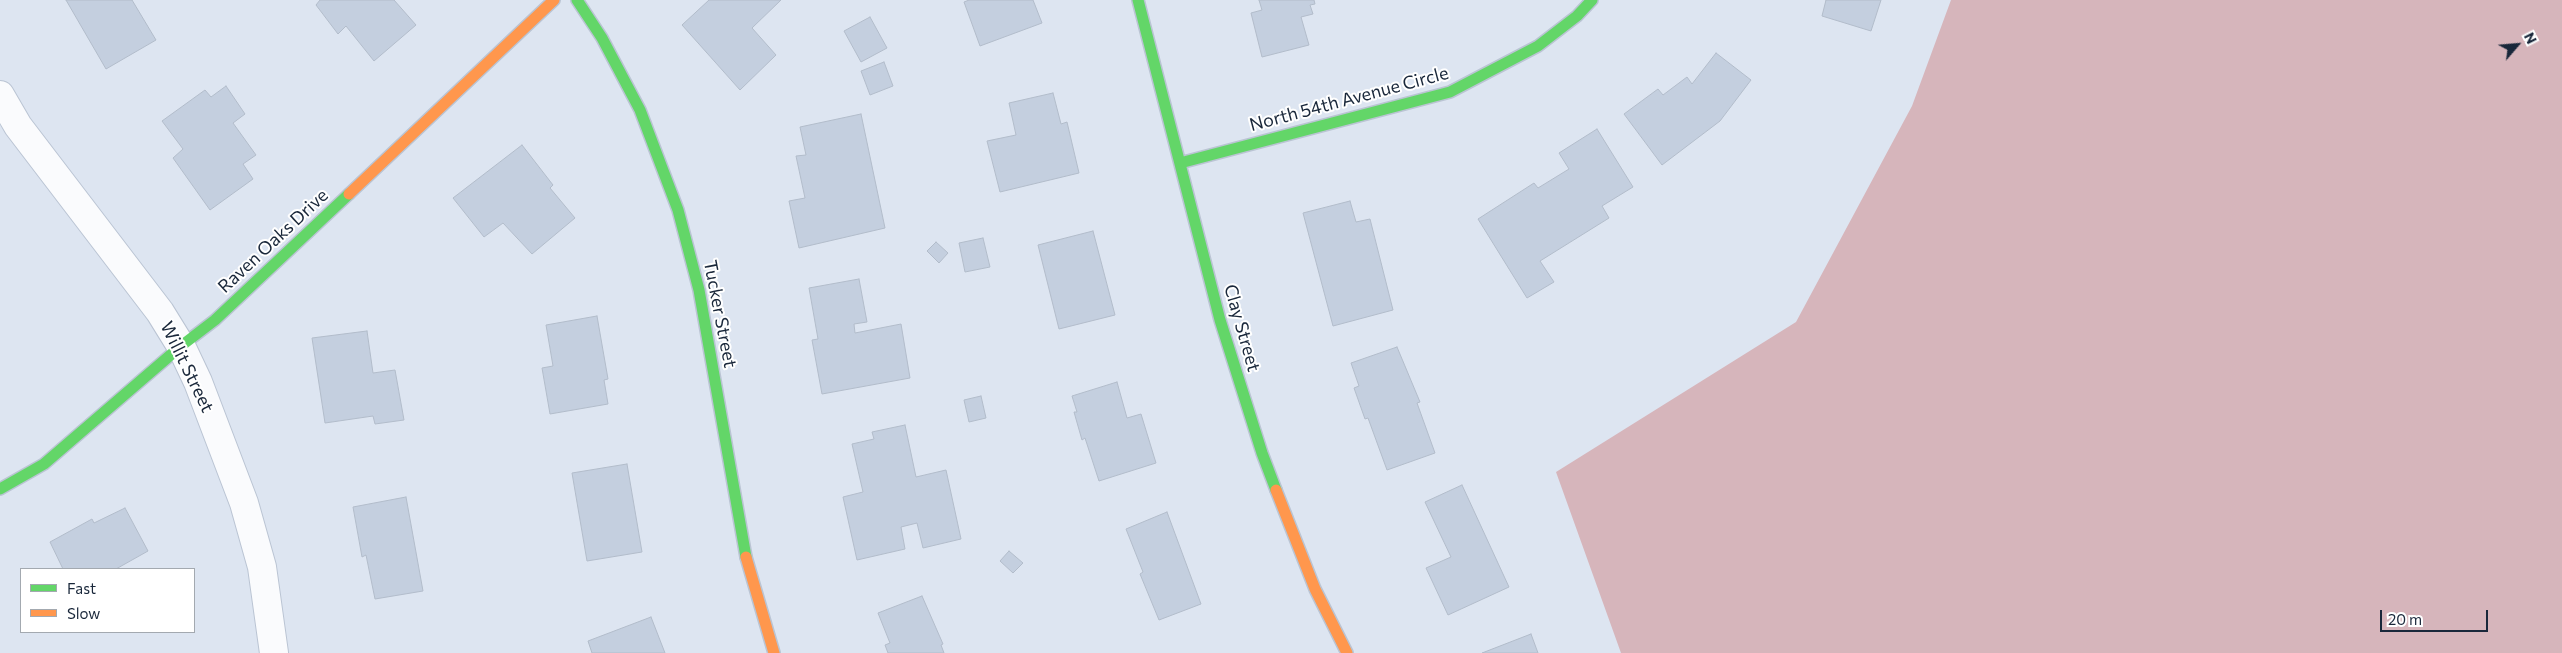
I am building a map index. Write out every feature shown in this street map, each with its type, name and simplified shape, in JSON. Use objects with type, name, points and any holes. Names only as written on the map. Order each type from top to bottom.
[{"type":"street","name":"Raven Oaks Drive","points":[[0,489],[44,464],[215,320],[554,0]]},
{"type":"street","name":"Tucker Street","points":[[577,0],[602,38],[640,110],[678,210],[699,290],[745,554],[774,653]]},
{"type":"street","name":"Clay Street","points":[[1138,0],[1220,320],[1262,453],[1315,589],[1348,653]]},
{"type":"street","name":"North 54th Avenue Circle","points":[[1180,163],[1450,92],[1513,61],[1538,46],[1577,16],[1592,0]]},
{"type":"street","name":"Willit Street","points":[[0,95],[18,126],[160,312],[182,346],[198,382],[244,503],[262,566],[274,653]]},
{"type":"shaded area","points":[[1951,0],[2562,0],[2562,653],[1621,653],[1556,472],[1796,322],[1912,106]]},
{"type":"building","points":[[66,0],[132,0],[156,40],[106,69]]},
{"type":"building","points":[[320,0],[394,0],[416,25],[374,61],[346,26],[338,34],[316,5]]},
{"type":"building","points":[[709,0],[781,0],[752,28],[776,55],[740,90],[682,25]]},
{"type":"building","points":[[969,0],[1033,0],[1042,23],[980,46],[964,2]]},
{"type":"building","points":[[1259,0],[1314,0],[1315,4],[1310,5],[1313,14],[1301,17],[1309,45],[1262,57],[1251,13],[1262,10]]},
{"type":"building","points":[[1826,0],[1881,0],[1871,31],[1822,16]]},
{"type":"building","points":[[870,17],[887,48],[861,62],[844,31]]},
{"type":"building","points":[[1716,53],[1751,80],[1720,121],[1662,165],[1624,114],[1658,89],[1663,95],[1687,77],[1692,84]]},
{"type":"building","points":[[884,62],[893,86],[870,95],[861,71]]},
{"type":"building","points":[[226,86],[245,114],[233,123],[256,155],[243,164],[253,179],[210,210],[173,158],[183,149],[162,121],[205,90],[211,97]]},
{"type":"building","points":[[1053,93],[1061,124],[1067,122],[1079,173],[1000,192],[987,141],[1016,135],[1009,103]]},
{"type":"building","points":[[861,114],[885,228],[799,248],[789,201],[805,198],[796,156],[806,155],[800,127]]},
{"type":"building","points":[[1597,129],[1633,187],[1602,206],[1609,218],[1540,261],[1554,282],[1527,298],[1478,219],[1534,183],[1538,188],[1569,169],[1559,153]]},
{"type":"building","points":[[522,145],[553,185],[550,188],[575,218],[532,254],[503,223],[484,237],[453,198]]},
{"type":"building","points":[[1350,201],[1356,222],[1370,219],[1393,310],[1333,326],[1303,213]]},
{"type":"building","points":[[1093,231],[1115,315],[1059,329],[1038,245]]},
{"type":"building","points":[[983,238],[990,267],[965,272],[959,243]]},
{"type":"building","points":[[936,242],[948,253],[939,263],[927,251]]},
{"type":"building","points":[[859,279],[867,322],[854,324],[855,333],[901,324],[910,378],[822,394],[812,340],[818,339],[809,288]]},
{"type":"building","points":[[597,316],[608,379],[604,380],[608,404],[550,414],[542,368],[553,366],[546,325]]},
{"type":"building","points":[[367,331],[373,373],[395,370],[404,420],[375,424],[373,416],[325,423],[312,338]]},
{"type":"building","points":[[1397,347],[1420,402],[1417,403],[1435,453],[1387,470],[1368,418],[1365,419],[1354,388],[1359,386],[1351,363]]},
{"type":"building","points":[[1117,382],[1127,418],[1141,414],[1156,463],[1099,481],[1085,438],[1082,440],[1074,412],[1077,412],[1072,396]]},
{"type":"building","points":[[981,396],[986,418],[969,422],[964,400]]},
{"type":"building","points":[[905,425],[916,477],[946,470],[961,539],[923,548],[917,523],[901,527],[905,549],[857,560],[843,497],[863,492],[852,444],[874,439],[872,432]]},
{"type":"building","points":[[627,464],[642,552],[587,561],[572,473]]},
{"type":"building","points":[[1462,485],[1509,587],[1448,615],[1426,568],[1451,557],[1425,502]]},
{"type":"building","points":[[406,497],[423,591],[375,599],[366,555],[362,557],[353,507]]},
{"type":"building","points":[[125,508],[148,551],[118,568],[63,568],[50,542],[92,519],[94,523]]},
{"type":"building","points":[[1167,512],[1201,604],[1159,620],[1140,574],[1143,572],[1126,529]]},
{"type":"building","points":[[1009,551],[1023,563],[1013,573],[1000,561]]},
{"type":"building","points":[[922,596],[943,644],[941,645],[944,653],[888,653],[885,645],[890,643],[878,613]]},
{"type":"building","points":[[651,617],[665,653],[592,653],[588,641]]},
{"type":"building","points":[[1531,634],[1538,653],[1482,653]]},
{"type":"traffic: fast","points":[[577,0],[602,38],[640,110],[678,210],[699,290],[746,557]]},
{"type":"traffic: fast","points":[[1138,0],[1220,320],[1262,453],[1276,490]]},
{"type":"traffic: fast","points":[[1180,163],[1450,92],[1538,46],[1577,16],[1592,0]]},
{"type":"traffic: fast","points":[[0,489],[44,464],[181,346],[215,320],[349,194]]},
{"type":"traffic: slow","points":[[349,194],[554,0]]},
{"type":"traffic: slow","points":[[1276,490],[1315,589],[1347,653]]},
{"type":"traffic: slow","points":[[746,557],[774,653]]}]
